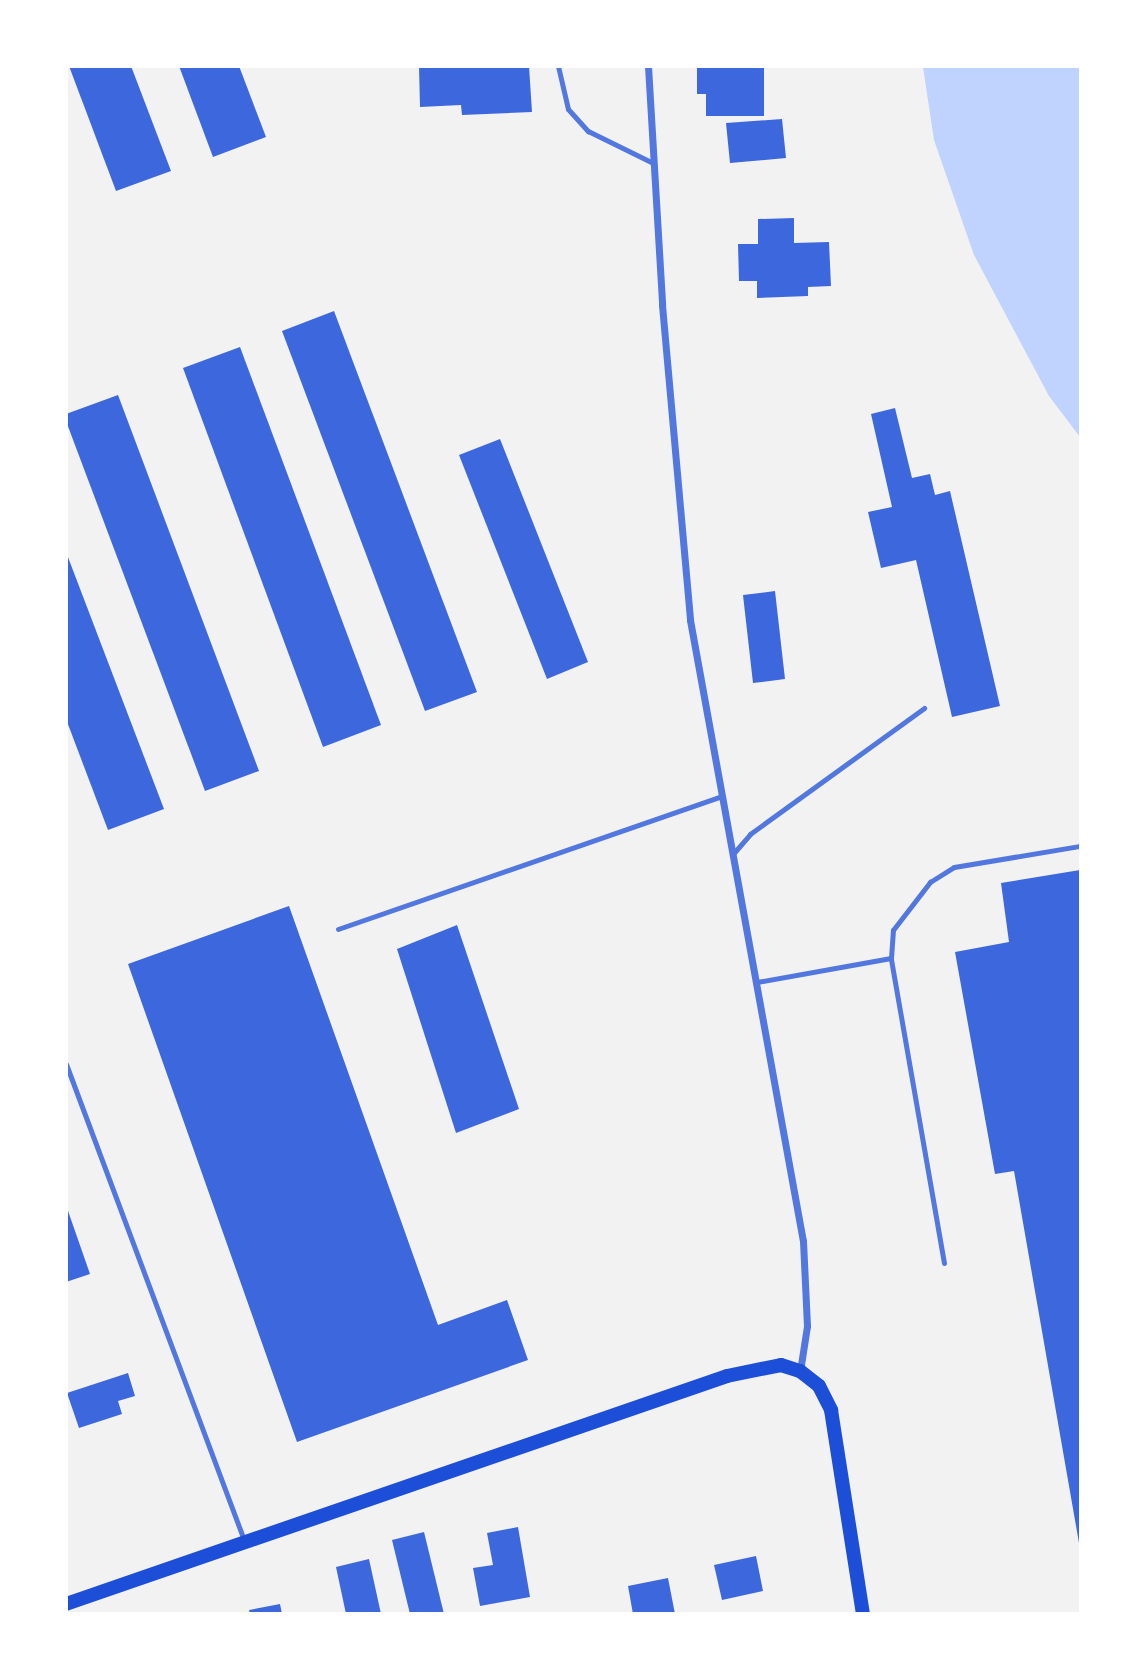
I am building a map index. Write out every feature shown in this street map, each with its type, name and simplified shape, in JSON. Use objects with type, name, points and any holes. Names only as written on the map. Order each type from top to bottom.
[{"type":"main road","points":[[66,1604],[755,1367],[781,1365],[800,1371],[819,1386],[831,1410],[863,1614]]},
{"type":"street","points":[[648,66],[653,163],[690,620],[719,797],[757,982],[803,1241],[807,1326],[800,1371]]},
{"type":"lane","points":[[558,66],[568,109],[588,131],[653,163]]},
{"type":"lane","points":[[730,857],[750,834],[924,708]]},
{"type":"lane","points":[[338,929],[719,797]]},
{"type":"lane","points":[[944,1264],[891,958],[893,930],[904,912],[930,882],[954,867],[1080,846]]},
{"type":"lane","points":[[757,982],[891,958]]},
{"type":"lane","points":[[66,1064],[245,1542]]},
{"type":"water","points":[[923,67],[1080,67],[1080,437],[1049,396],[974,255],[934,140]]},
{"type":"building","points":[[69,66],[131,66],[171,171],[116,191]]},
{"type":"building","points":[[179,66],[239,66],[266,137],[213,157]]},
{"type":"building","points":[[419,66],[529,66],[532,112],[462,115],[461,105],[420,107]]},
{"type":"building","points":[[697,66],[764,66],[764,116],[706,116],[706,94],[697,94]]},
{"type":"building","points":[[782,119],[786,158],[730,163],[726,123]]},
{"type":"building","points":[[794,218],[794,243],[829,242],[831,286],[808,287],[808,296],[757,298],[757,281],[739,281],[738,244],[758,244],[758,219]]},
{"type":"building","points":[[334,311],[477,692],[425,711],[282,331]]},
{"type":"building","points":[[240,347],[381,725],[323,747],[183,368]]},
{"type":"building","points":[[118,395],[259,771],[205,791],[66,421],[66,414]]},
{"type":"building","points":[[895,408],[912,478],[930,474],[935,495],[950,491],[1000,706],[952,717],[916,560],[881,568],[868,512],[892,507],[871,414]]},
{"type":"building","points":[[500,439],[588,662],[547,679],[459,455]]},
{"type":"building","points":[[66,552],[164,809],[108,830],[66,719]]},
{"type":"building","points":[[775,591],[785,679],[753,683],[743,595]]},
{"type":"building","points":[[1080,870],[1079,1543],[1014,1171],[995,1174],[955,952],[1009,942],[1001,883]]},
{"type":"building","points":[[289,906],[438,1325],[507,1300],[528,1360],[297,1442],[128,964]]},
{"type":"building","points":[[457,925],[519,1109],[456,1133],[397,949]]},
{"type":"building","points":[[66,1209],[90,1274],[66,1282]]},
{"type":"building","points":[[128,1373],[135,1396],[118,1401],[122,1414],[79,1428],[67,1393]]},
{"type":"building","points":[[518,1527],[530,1597],[480,1606],[473,1568],[493,1565],[487,1533]]},
{"type":"building","points":[[424,1532],[444,1614],[410,1614],[392,1540]]},
{"type":"building","points":[[756,1556],[763,1591],[722,1600],[714,1565]]},
{"type":"building","points":[[369,1559],[381,1614],[346,1614],[336,1567]]},
{"type":"building","points":[[668,1578],[675,1614],[633,1614],[628,1586]]},
{"type":"building","points":[[280,1604],[282,1614],[250,1614],[249,1610]]}]
